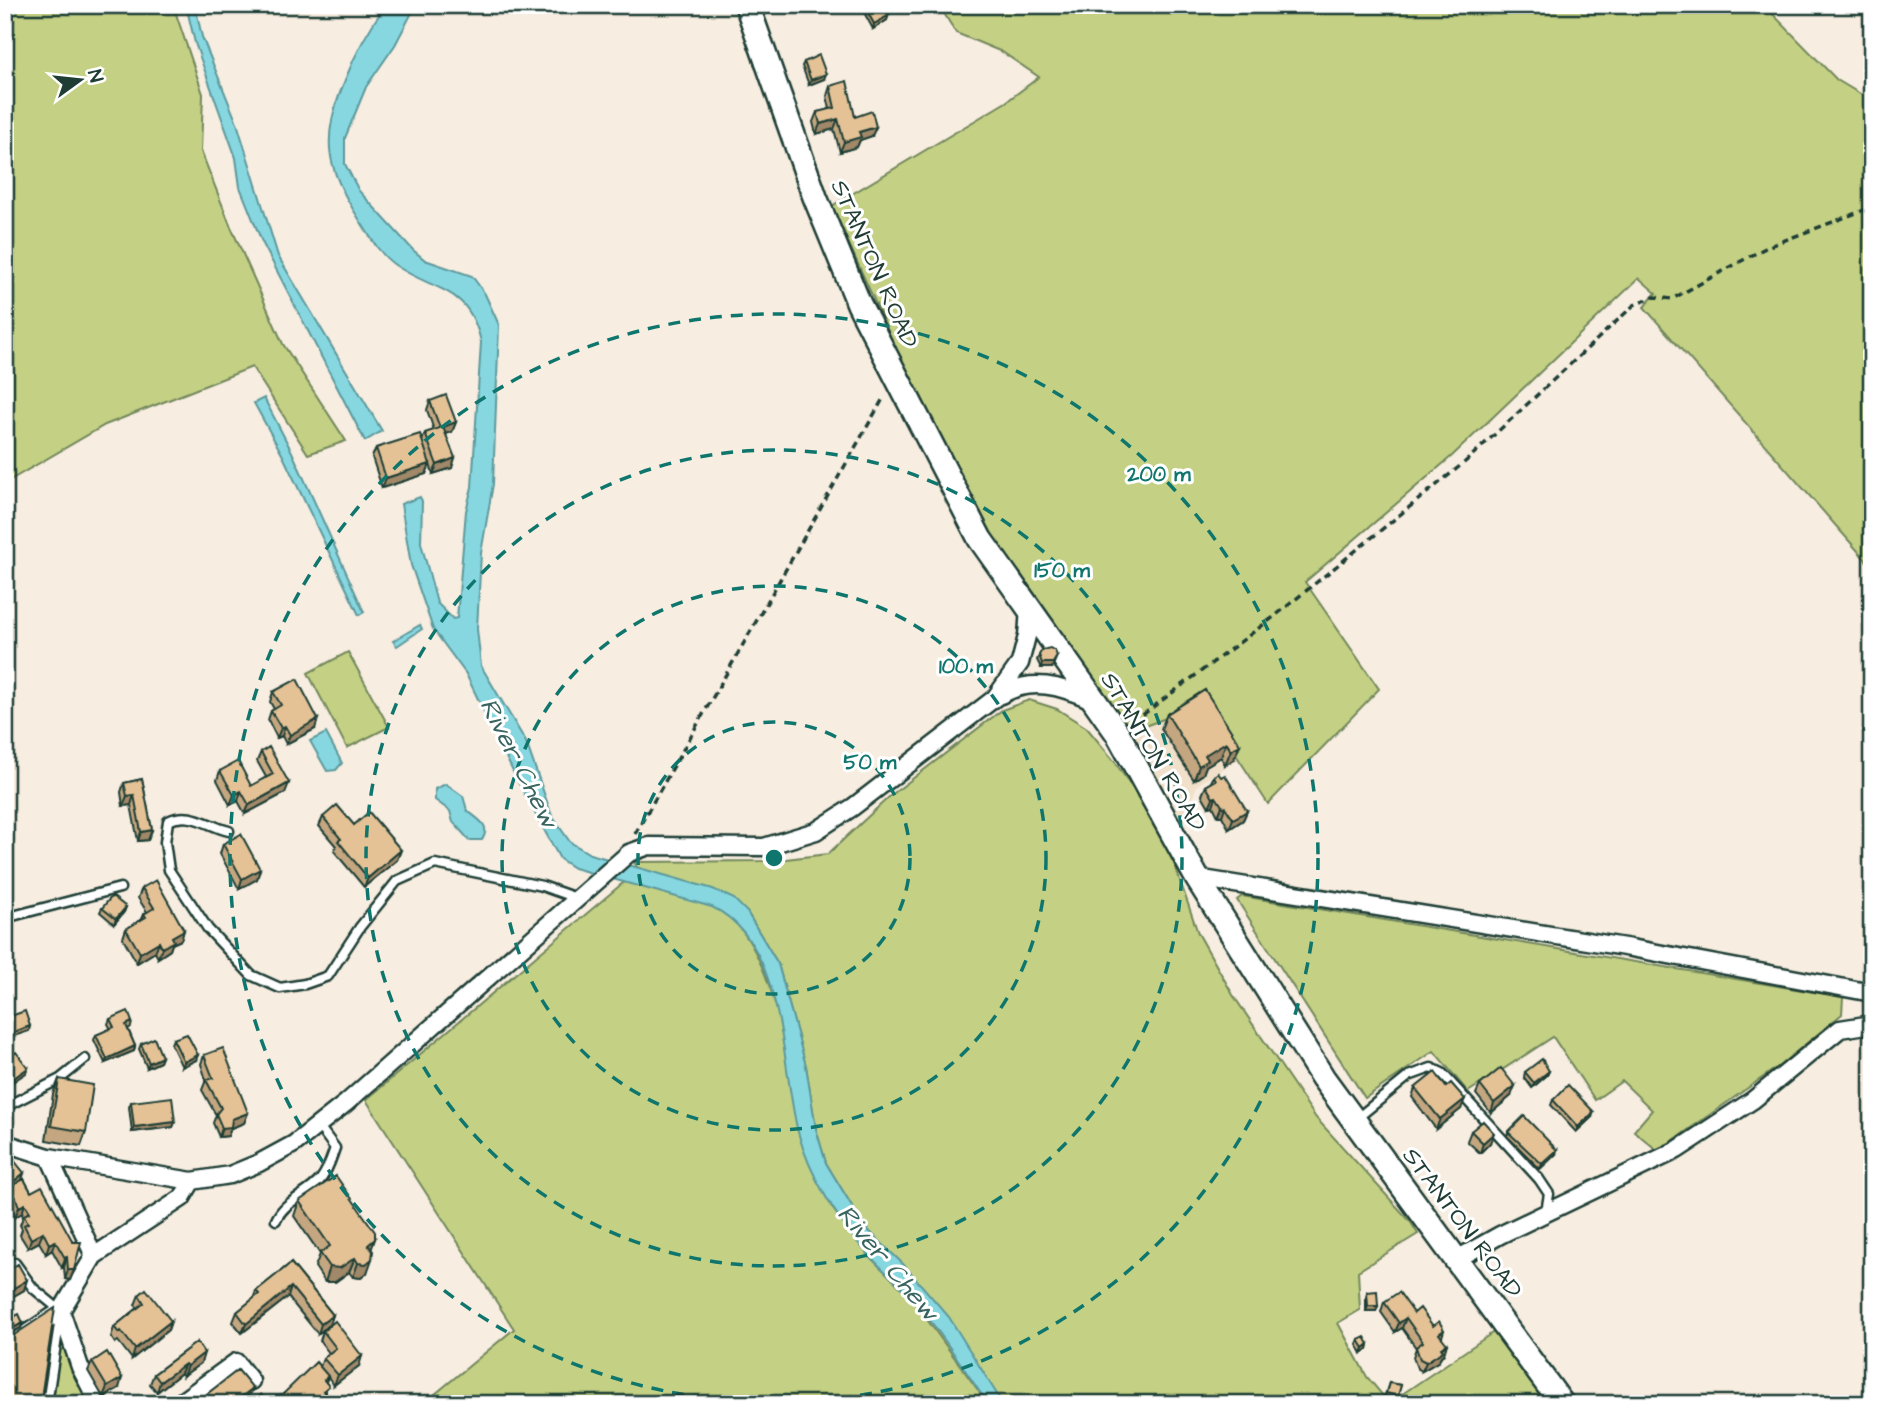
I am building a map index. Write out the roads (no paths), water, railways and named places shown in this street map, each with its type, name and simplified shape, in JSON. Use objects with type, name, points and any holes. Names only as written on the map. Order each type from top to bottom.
[{"type":"main road","name":"STANTON ROAD","points":[[747,5],[820,209],[859,304],[980,539],[1118,734],[1197,878],[1354,1121],[1562,1404]]},
{"type":"street","points":[[995,698],[1020,663],[1027,636],[1029,608]]},
{"type":"street","points":[[5,1143],[49,1157],[192,1181],[230,1175],[259,1164],[318,1125],[633,851],[649,846],[764,847],[816,831],[853,807],[995,698],[1017,685],[1038,684],[1067,689],[1096,702]]},
{"type":"street","points":[[1197,878],[1631,948],[1872,993]]},
{"type":"street","points":[[1457,1259],[1677,1150],[1753,1100],[1840,1030],[1872,1024]]},
{"type":"street","points":[[49,1157],[94,1256]]},
{"type":"street","points":[[5,1348],[61,1311],[94,1256],[182,1198],[192,1181]]},
{"type":"street","points":[[61,1311],[80,1367],[99,1404]]},
{"type":"street","points":[[178,1404],[236,1362],[251,1381]]},
{"type":"lane","points":[[229,831],[213,827],[191,816],[178,816],[169,821],[165,842],[169,870],[208,929],[251,975],[280,988],[305,984],[328,975],[360,927],[397,881],[435,864],[585,895]]},
{"type":"lane","points":[[5,918],[120,888]]},
{"type":"lane","points":[[5,1107],[60,1079],[85,1059]]},
{"type":"lane","points":[[1354,1121],[1409,1076],[1431,1068],[1442,1073],[1539,1179],[1549,1194],[1546,1213]]},
{"type":"lane","points":[[276,1220],[283,1207],[320,1181],[329,1166],[335,1148],[318,1125]]},
{"type":"lane","points":[[5,1269],[15,1264],[33,1288],[61,1311],[47,1404]]},
{"type":"water","points":[[186,5],[195,5],[202,37],[237,123],[278,256],[382,431],[365,441],[262,242],[240,187],[236,158],[195,43]]},
{"type":"water","name":"River Chew","points":[[386,5],[416,5],[395,45],[366,87],[345,138],[345,164],[359,191],[413,250],[425,260],[472,276],[485,294],[499,325],[493,484],[481,553],[477,629],[481,666],[526,742],[552,816],[570,842],[590,854],[713,889],[734,899],[747,912],[778,964],[806,1066],[816,1129],[826,1163],[864,1226],[903,1264],[949,1317],[1003,1404],[988,1404],[921,1309],[858,1242],[826,1198],[798,1132],[776,1007],[767,975],[754,947],[736,924],[712,907],[574,868],[560,859],[517,780],[466,674],[433,629],[411,565],[401,504],[420,497],[422,501],[421,543],[437,603],[453,619],[457,618],[466,511],[472,487],[481,342],[475,323],[459,300],[395,265],[379,250],[348,200],[333,167],[330,136],[337,101],[358,50]]},
{"type":"water","points":[[264,398],[292,452],[364,612],[359,615],[283,456],[254,403]]},
{"type":"water","points":[[420,625],[422,629],[397,646],[393,641]]},
{"type":"water","points":[[326,733],[342,763],[336,770],[327,771],[310,741]]},
{"type":"water","points":[[446,784],[463,796],[467,810],[484,826],[485,835],[482,840],[469,840],[453,822],[450,811],[435,800],[435,789]]}]
